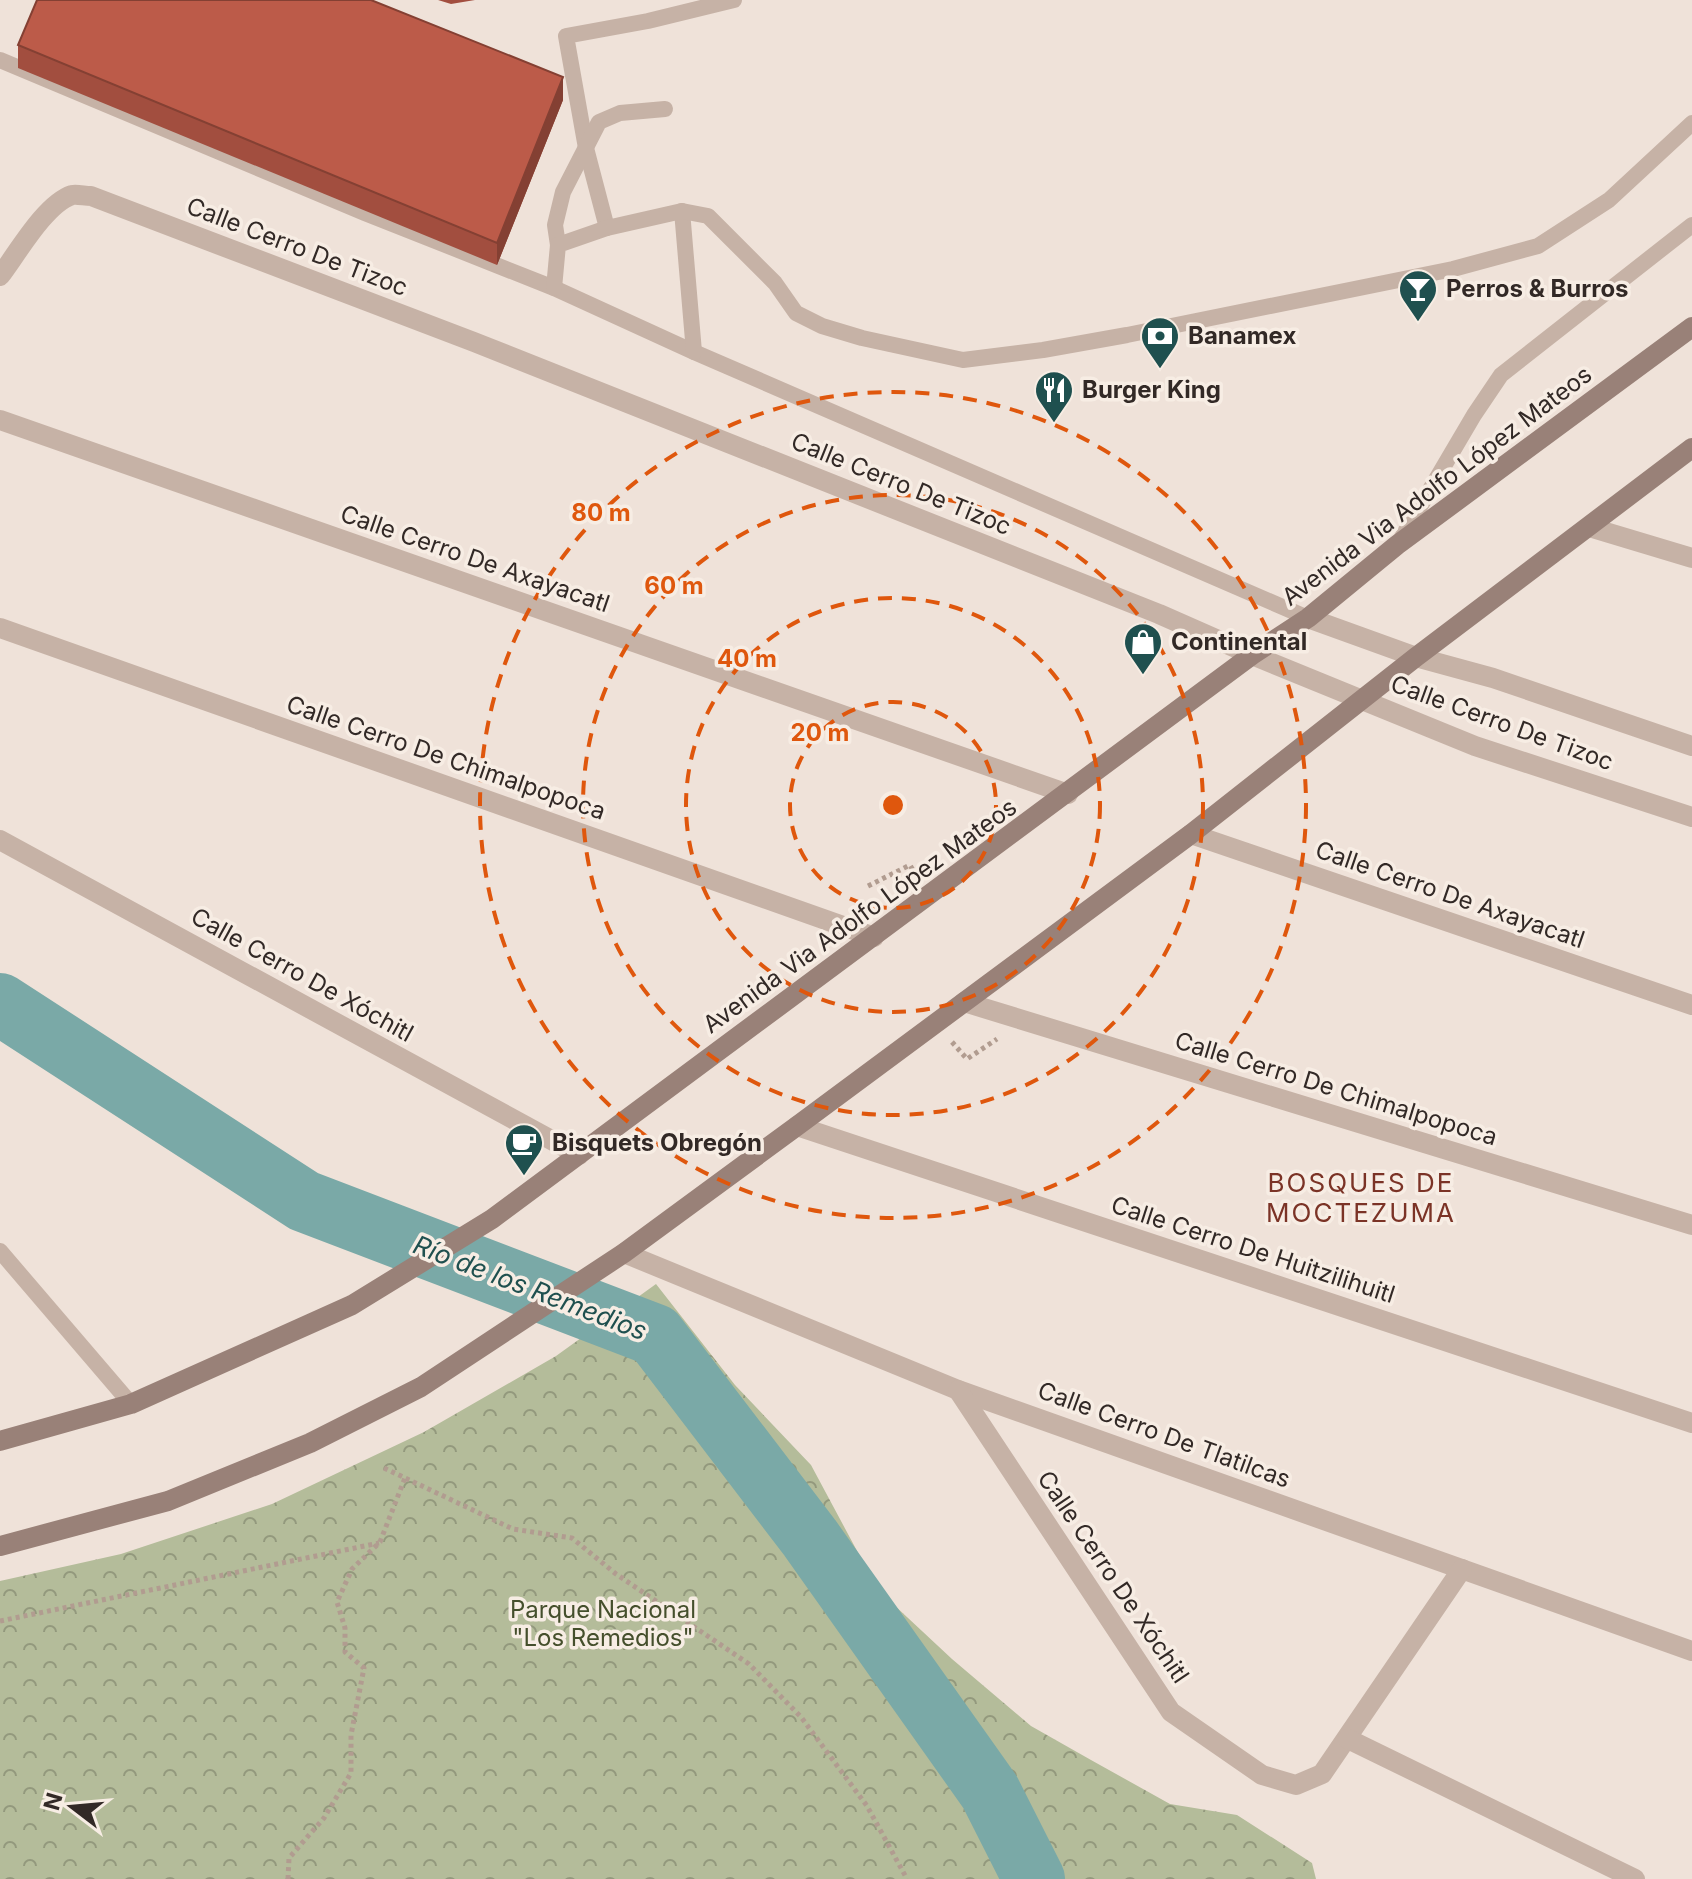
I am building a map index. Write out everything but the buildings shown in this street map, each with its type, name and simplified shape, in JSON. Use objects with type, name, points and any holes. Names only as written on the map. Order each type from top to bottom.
[{"type":"main road","name":"Avenida Via Adolfo López Mateos","points":[[0,1441],[131,1404],[352,1305],[492,1219],[1252,655],[1308,618],[1397,545],[1692,327]]},
{"type":"main road","points":[[0,1546],[168,1501],[310,1443],[421,1387],[624,1253],[797,1126],[1191,834],[1416,657],[1692,448]]},
{"type":"street","name":"Calle Cerro De Tizoc","points":[[0,276],[57,204],[74,195],[91,196],[474,342],[1159,614],[1475,746],[1692,817]]},
{"type":"street","name":"Calle Cerro De Axayacatl","points":[[0,420],[1068,794]]},
{"type":"street","points":[[1589,527],[1692,558]]},
{"type":"street","name":"Calle Cerro De Tizoc","points":[[1308,618],[1416,657],[1493,678],[1692,746]]},
{"type":"street","name":"Calle Cerro De Chimalpopoca","points":[[0,628],[874,937]]},
{"type":"street","name":"Calle Cerro De Axayacatl","points":[[1191,834],[1692,1005]]},
{"type":"street","name":"Calle Cerro De Xóchitl","points":[[0,840],[579,1155]]},
{"type":"street","name":"Calle Cerro De Chimalpopoca","points":[[964,1002],[1692,1225]]},
{"type":"street","name":"Calle Cerro De Huitzilihuitl","points":[[797,1126],[1692,1423]]},
{"type":"street","name":"Calle Cerro De Tlatilcas","points":[[624,1253],[958,1390],[1692,1651]]},
{"type":"street","name":"Calle Cerro De Xóchitl","points":[[958,1390],[1171,1712],[1262,1775],[1296,1785],[1322,1774],[1348,1739]]},
{"type":"street","points":[[1462,1569],[1348,1739],[1635,1879]]},
{"type":"lane","points":[[607,228],[586,148],[566,36],[648,21],[734,0]]},
{"type":"lane","points":[[0,60],[554,288],[694,352],[1308,618]]},
{"type":"lane","points":[[554,288],[558,245],[555,225],[563,192],[599,122],[620,113],[665,109]]},
{"type":"lane","points":[[558,245],[607,228],[682,211],[708,216],[775,283],[796,313],[822,326],[862,338],[963,360],[1043,350],[1142,332],[1453,269],[1538,246],[1609,200],[1692,123]]},
{"type":"lane","points":[[682,211],[694,352]]},
{"type":"lane","points":[[1397,545],[1501,375],[1692,225]]},
{"type":"lane","points":[[0,1251],[131,1404]]},
{"type":"path","points":[[868,886],[910,865]]},
{"type":"path","points":[[967,1059],[1000,1036]]},
{"type":"path","points":[[384,1468],[513,1529],[572,1538],[686,1625],[749,1664],[801,1717],[867,1806],[907,1879]]},
{"type":"path","points":[[288,1879],[289,1858],[324,1818],[351,1773],[351,1735],[364,1668],[345,1652],[345,1628],[337,1602],[352,1569],[380,1542],[405,1478]]},
{"type":"path","points":[[0,1621],[380,1542]]},
{"type":"green space","name":"Parque Nacional \"Los Remedios\"","points":[[656,1284],[735,1385],[811,1465],[878,1590],[952,1659],[1031,1726],[1170,1804],[1237,1815],[1312,1863],[1316,1879],[0,1879],[0,1581],[121,1554],[272,1504],[424,1432],[556,1356]]},
{"type":"waterway","name":"Río de los Remedios","points":[[0,1004],[304,1201],[655,1335],[810,1538],[990,1792],[1034,1879]]},
{"type":"place","name":"Perros & Burros","points":[[1418,323]]},
{"type":"place","name":"Banamex","points":[[1160,370]]},
{"type":"place","name":"Burger King","points":[[1054,424]]},
{"type":"place","name":"Continental","points":[[1143,676]]},
{"type":"place","name":"Bisquets Obregón","points":[[524,1177]]},
{"type":"district","name":"BOSQUES DE MOCTEZUMA","points":[[1361,1198]]}]
